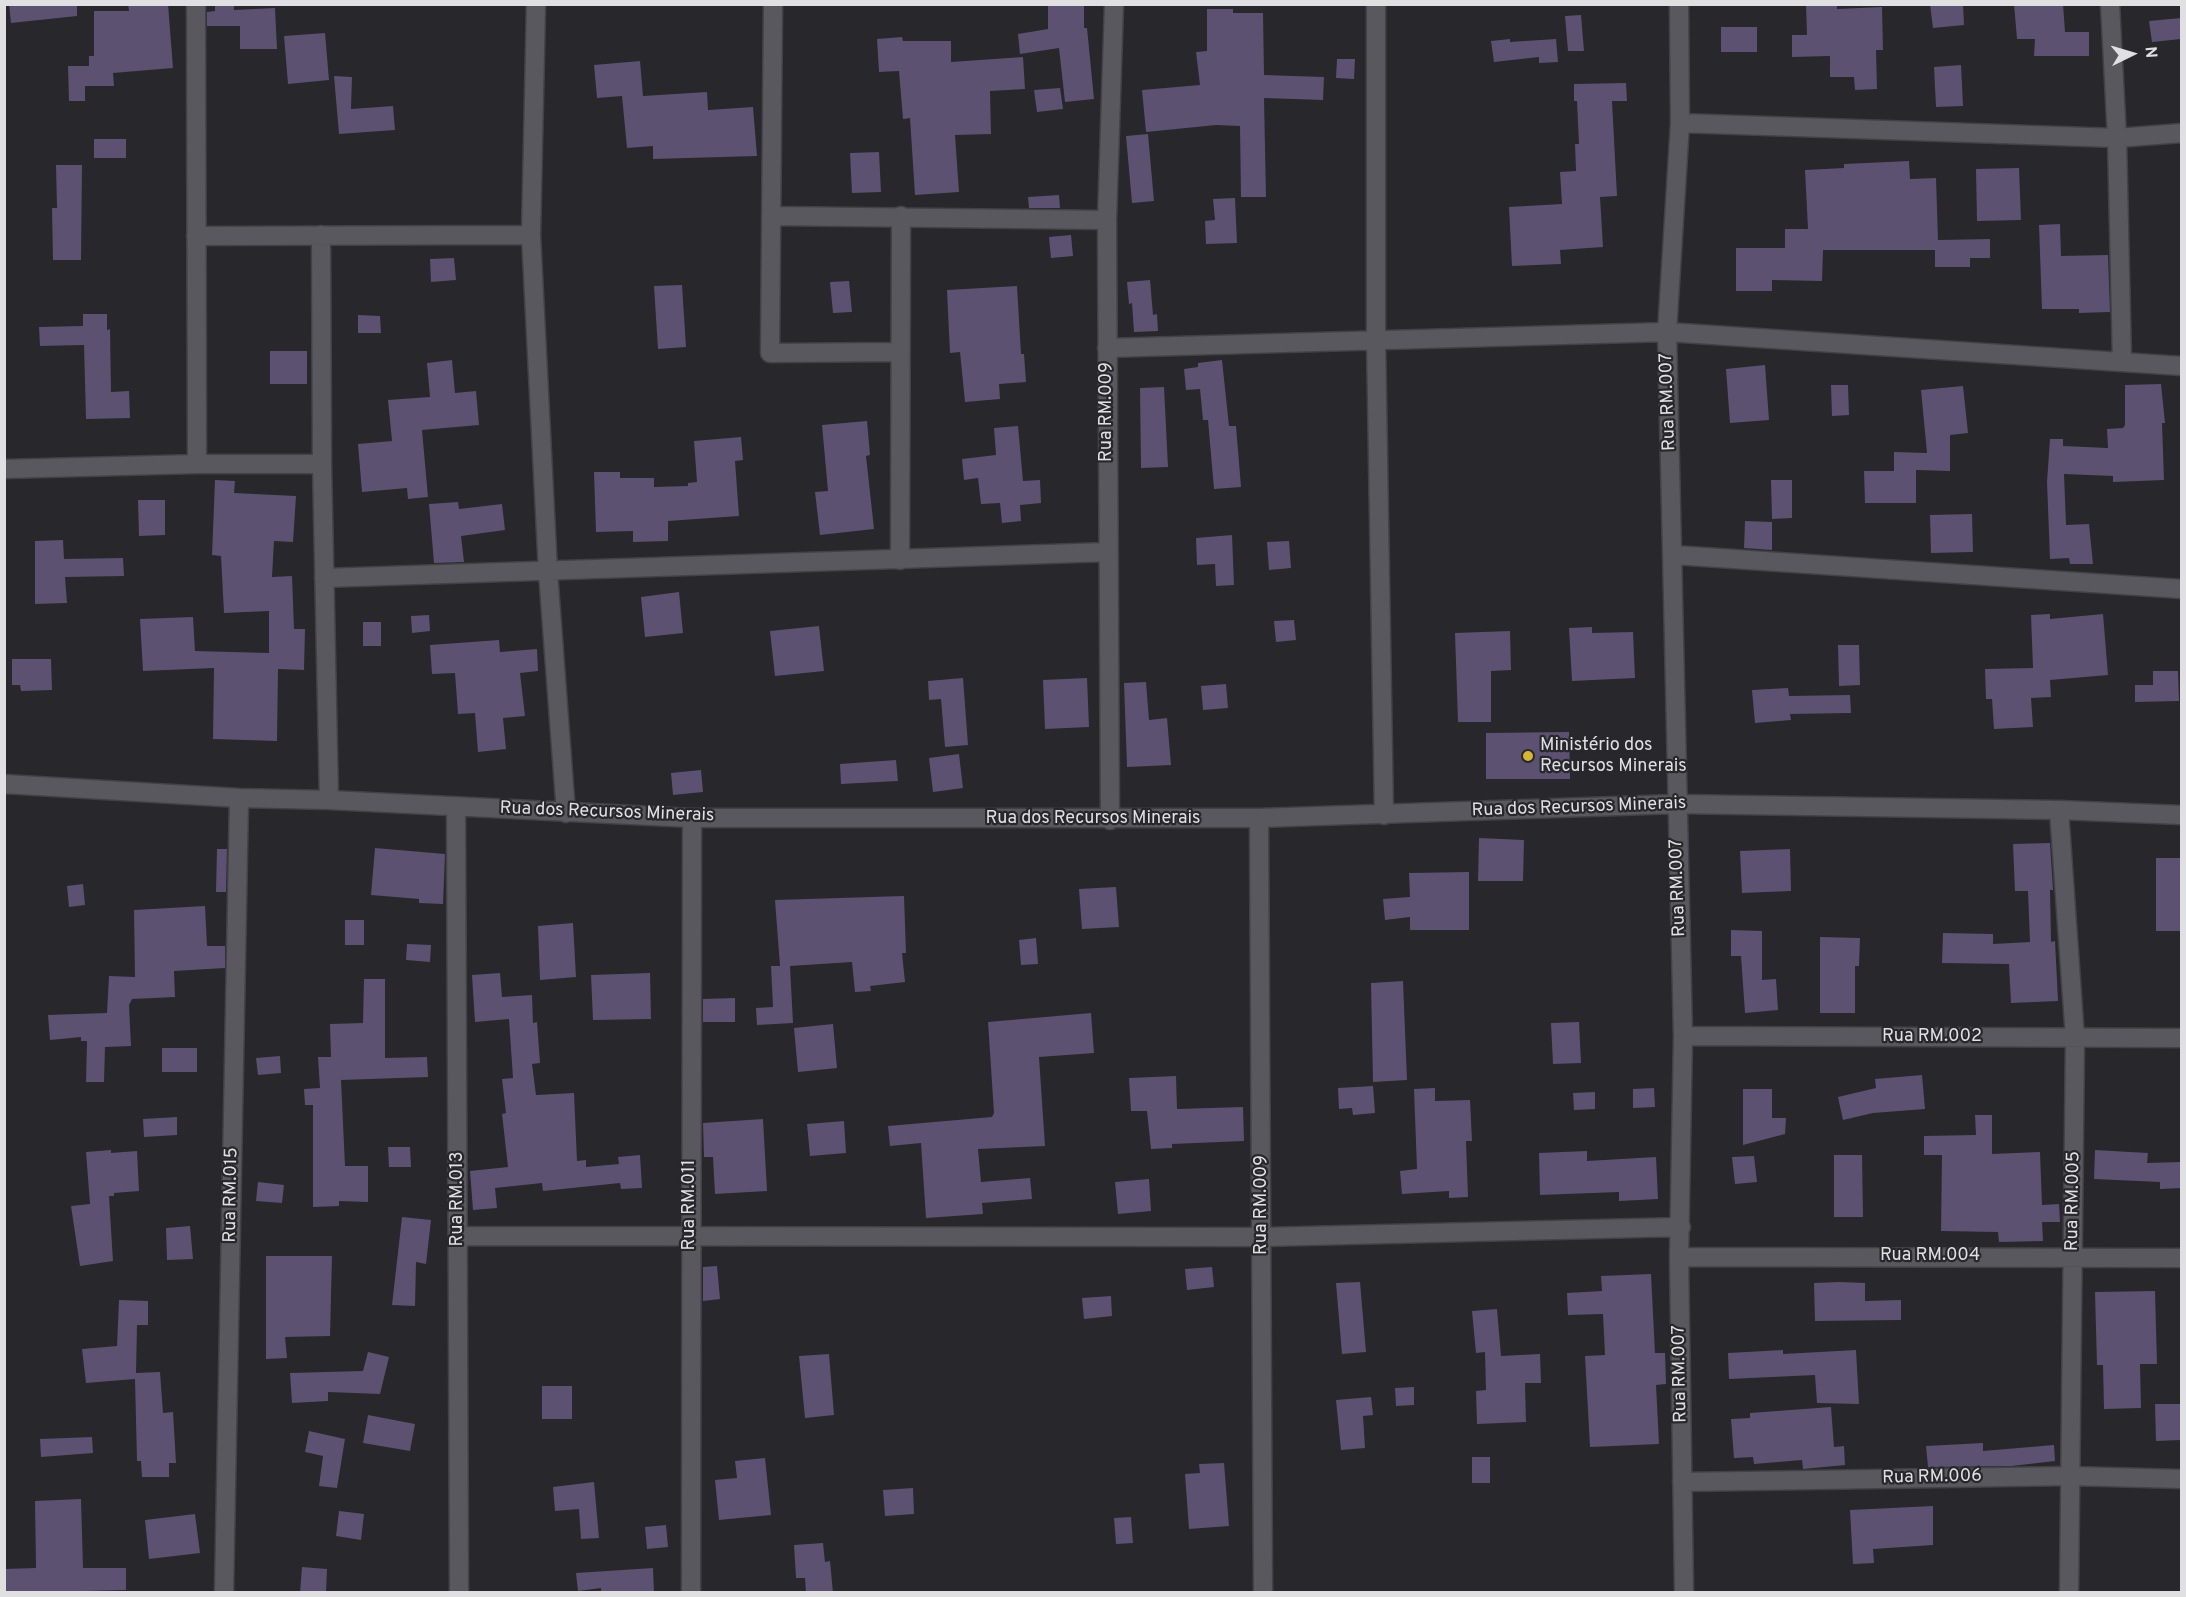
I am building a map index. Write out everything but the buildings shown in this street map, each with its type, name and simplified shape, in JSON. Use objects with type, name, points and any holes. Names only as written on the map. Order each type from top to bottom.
[{"type":"street","points":[[196,4],[197,464]]},
{"type":"street","points":[[536,4],[531,235],[548,572],[566,813]]},
{"type":"street","points":[[773,4],[770,353],[900,352]]},
{"type":"street","name":"Rua RM.009","points":[[1110,820],[1107,220],[1114,4]]},
{"type":"street","points":[[1376,4],[1376,339],[1384,816]]},
{"type":"street","name":"Rua RM.007","points":[[1679,4],[1680,123],[1667,332],[1674,555],[1683,1036],[1679,1257],[1684,1593]]},
{"type":"street","points":[[2110,4],[2117,138],[2122,362]]},
{"type":"street","points":[[1680,123],[2117,138],[2181,134]]},
{"type":"street","points":[[772,216],[1107,220]]},
{"type":"street","points":[[900,560],[901,216]]},
{"type":"street","points":[[321,235],[322,464],[328,800]]},
{"type":"street","points":[[196,236],[531,235]]},
{"type":"street","points":[[1107,348],[1667,332],[2181,366]]},
{"type":"street","points":[[4,469],[197,464],[322,464]]},
{"type":"street","points":[[324,578],[1108,552]]},
{"type":"street","points":[[1674,555],[2181,589]]},
{"type":"street","name":"Rua dos Recursos Minerais","points":[[4,784],[239,798],[328,800],[692,818],[1110,820],[1259,818],[1384,816],[1677,804],[2059,810],[2181,815]]},
{"type":"street","name":"Rua RM.015","points":[[224,1593],[239,798]]},
{"type":"street","name":"Rua RM.013","points":[[456,806],[459,1593]]},
{"type":"street","name":"Rua RM.005","points":[[2059,810],[2075,1038],[2072,1476],[2068,1593]]},
{"type":"street","name":"Rua RM.011","points":[[691,1593],[692,818]]},
{"type":"street","name":"Rua RM.009","points":[[1259,818],[1263,1237],[1263,1593]]},
{"type":"street","name":"Rua RM.002","points":[[1683,1036],[2181,1038]]},
{"type":"street","points":[[458,1236],[690,1234],[1263,1237],[1681,1227]]},
{"type":"street","name":"Rua RM.004","points":[[1679,1257],[2181,1258]]},
{"type":"street","name":"Rua RM.006","points":[[1683,1482],[2072,1476],[2181,1479]]},
{"type":"place","name":"Ministério dos Recursos Minerais","points":[[1528,756]]}]
